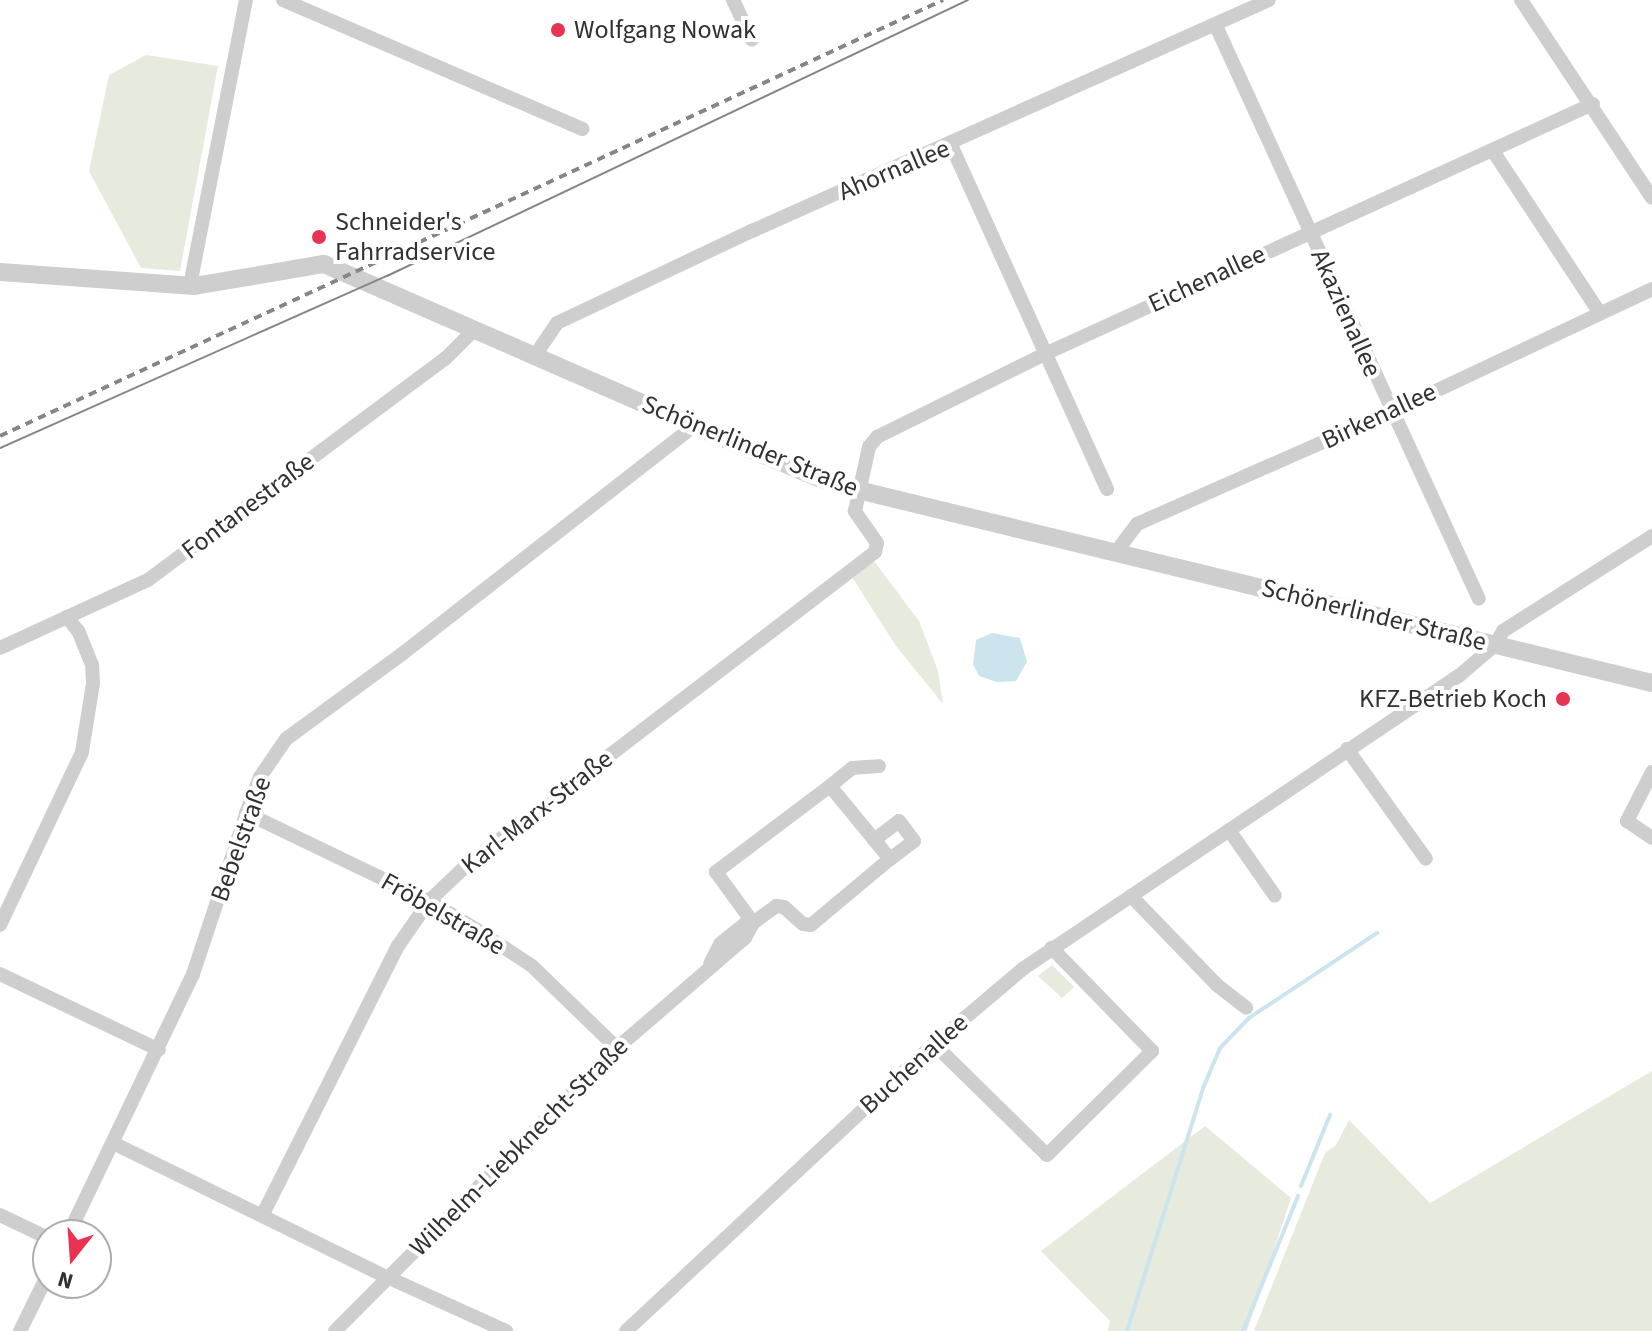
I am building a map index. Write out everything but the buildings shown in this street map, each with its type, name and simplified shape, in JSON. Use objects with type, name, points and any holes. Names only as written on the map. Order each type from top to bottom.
[{"type":"street","points":[[194,286],[192,275],[246,0]]},
{"type":"street","points":[[283,0],[582,129]]},
{"type":"street","points":[[733,0],[752,40]]},
{"type":"street","name":"Ahornallee","points":[[534,357],[557,323],[752,231],[951,145],[1269,0]]},
{"type":"street","points":[[1521,0],[1593,104],[1652,198]]},
{"type":"street","name":"Akazienallee","points":[[1216,26],[1479,599]]},
{"type":"street","name":"Eichenallee","points":[[858,490],[869,447],[877,437],[1047,353],[1593,104]]},
{"type":"street","points":[[951,145],[1107,489]]},
{"type":"street","points":[[1493,151],[1599,312]]},
{"type":"street","name":"Schönerlinder Straße","points":[[0,272],[194,286],[324,264],[819,478],[1652,683]]},
{"type":"street","name":"Birkenallee","points":[[1116,552],[1137,524],[1391,412],[1652,289]]},
{"type":"street","name":"Fontanestraße","points":[[0,648],[148,580],[445,359],[474,330]]},
{"type":"street","name":"Bebelstraße","points":[[76,1219],[193,974],[260,777],[286,739],[389,664],[694,426]]},
{"type":"street","name":"Karl-Marx-Straße","points":[[263,1214],[398,946],[429,901],[469,863],[875,552],[877,543],[855,511],[858,490]]},
{"type":"street","name":"Buchenallee","points":[[626,1331],[934,1044],[1052,948],[1460,675],[1496,644],[1503,631],[1652,536]]},
{"type":"street","points":[[0,925],[82,752],[93,683],[92,665],[78,631],[67,617]]},
{"type":"street","points":[[1347,749],[1426,859]]},
{"type":"street","points":[[753,923],[716,872],[852,768],[879,766]]},
{"type":"street","points":[[1652,772],[1627,821],[1652,838]]},
{"type":"street","points":[[830,786],[890,859]]},
{"type":"street","name":"Fröbelstraße","points":[[246,813],[429,901],[532,966],[617,1048]]},
{"type":"street","name":"Wilhelm-Liebknecht-Straße","points":[[335,1331],[617,1048],[708,968],[720,944],[745,924],[753,923],[780,906],[803,924],[811,925],[914,841],[899,821],[874,840]]},
{"type":"street","points":[[1229,830],[1275,896]]},
{"type":"street","points":[[1131,896],[1217,985],[1246,1008]]},
{"type":"street","points":[[934,1044],[1047,1155],[1152,1051],[1052,948]]},
{"type":"street","points":[[0,974],[159,1050]]},
{"type":"street","points":[[113,1143],[387,1277],[506,1331]]},
{"type":"street","points":[[0,1215],[32,1230]]},
{"type":"street","points":[[20,1331],[36,1299]]},
{"type":"shaded area","points":[[146,55],[218,66],[180,271],[141,268],[89,171],[109,75]]},
{"type":"shaded area","points":[[874,561],[919,621],[938,671],[943,704],[896,646],[852,577]]},
{"type":"shaded area","points":[[1052,965],[1074,987],[1062,998],[1038,976]]},
{"type":"shaded area","points":[[1652,1071],[1652,1331],[1254,1331],[1325,1153],[1336,1145],[1349,1120],[1430,1203]]},
{"type":"shaded area","points":[[1205,1126],[1291,1198],[1247,1331],[1108,1331],[1110,1321],[1041,1251]]},
{"type":"water","points":[[992,633],[1020,638],[1027,662],[1016,681],[997,682],[979,676],[973,664],[976,640]]},
{"type":"waterway","points":[[1127,1331],[1204,1086],[1220,1048],[1249,1018],[1377,933]]},
{"type":"waterway","points":[[1301,1186],[1330,1115]]},
{"type":"waterway","points":[[1243,1331],[1298,1196]]},
{"type":"tram line","points":[[0,448],[387,276],[968,0]]},
{"type":"railway","points":[[0,436],[943,0]]},
{"type":"place","name":"Wolfgang Nowak","points":[[558,30]]},
{"type":"place","name":"Schneider's Fahrradservice","points":[[319,237]]},
{"type":"place","name":"KFZ-Betrieb Koch","points":[[1563,699]]}]
